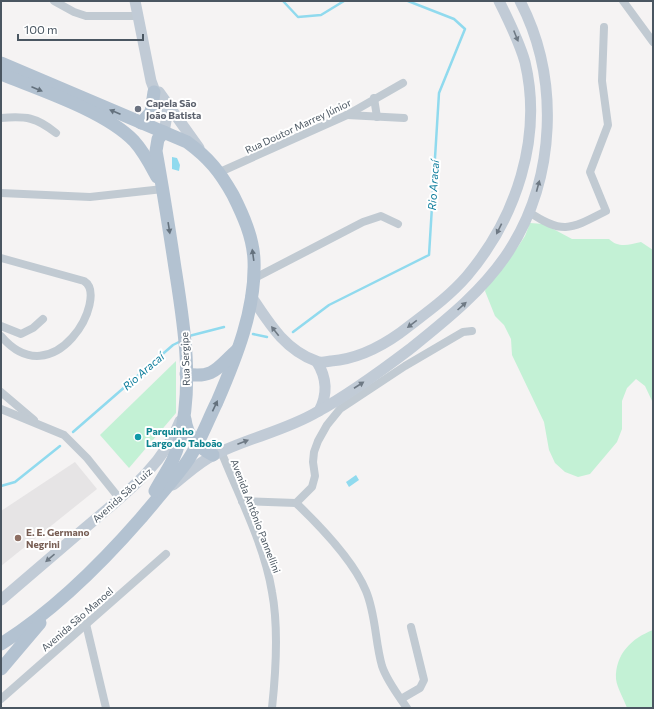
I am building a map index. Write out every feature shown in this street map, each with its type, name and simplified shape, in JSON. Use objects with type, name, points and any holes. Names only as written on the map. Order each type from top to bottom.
[{"type":"main road","points":[[135,1],[152,86],[166,121],[164,132]]},
{"type":"main road","points":[[251,296],[276,334],[299,352],[317,362],[342,360],[360,356],[392,338],[441,302],[466,277],[495,237],[519,188],[526,154],[530,120],[530,89],[525,62],[510,21],[499,1]]},
{"type":"main road","points":[[163,492],[198,465],[217,453],[241,442],[299,422],[319,411],[383,369],[443,323],[474,295],[509,251],[529,212],[538,185],[548,121],[543,66],[528,16],[520,1]]},
{"type":"main road","points":[[1,63],[187,142],[203,154]]},
{"type":"main road","points":[[1,74],[88,111],[120,129],[146,156],[163,189]]},
{"type":"main road","points":[[141,123],[151,112],[152,86]]},
{"type":"main road","points":[[1,644],[60,600],[102,561],[163,492],[187,462],[197,444],[229,375],[239,348],[251,296],[253,279],[254,260],[250,234],[241,210],[220,172],[203,154],[152,86]]},
{"type":"main road","name":"Rua Sergipe","points":[[139,519],[175,455],[185,410],[186,360],[184,327],[156,151],[158,139],[164,132]]},
{"type":"main road","points":[[186,374],[195,376],[211,374],[239,348]]},
{"type":"main road","points":[[317,362],[323,374],[326,386],[324,399],[319,411]]},
{"type":"main road","points":[[185,410],[186,427],[190,438],[197,444],[217,453]]},
{"type":"main road","name":"Avenida São Luiz","points":[[1,600],[154,466],[176,430],[185,410]]},
{"type":"main road","points":[[1,669],[60,600]]},
{"type":"street","points":[[54,1],[74,12],[86,16],[138,16]]},
{"type":"street","points":[[623,1],[653,42]]},
{"type":"street","points":[[529,212],[546,224],[561,228],[580,224],[606,210],[590,172],[608,125],[602,81],[604,27]]},
{"type":"street","name":"Rua Doutor Marrey Júnior","points":[[220,172],[347,116],[374,98],[403,83]]},
{"type":"street","points":[[374,98],[377,117]]},
{"type":"street","points":[[347,116],[404,118]]},
{"type":"street","points":[[1,118],[30,118],[39,121],[56,133]]},
{"type":"street","points":[[1,193],[90,197],[163,189]]},
{"type":"street","points":[[253,279],[369,220],[381,216],[398,224]]},
{"type":"street","points":[[1,258],[84,281],[91,288],[92,294],[91,303],[83,321],[68,343],[54,353],[47,356],[30,356],[16,350],[1,336]]},
{"type":"street","points":[[1,326],[21,334],[33,328],[43,319]]},
{"type":"street","points":[[296,503],[312,487],[315,476],[314,452],[318,440],[327,425],[340,409],[405,366],[463,332],[472,331]]},
{"type":"street","points":[[1,392],[40,425]]},
{"type":"street","points":[[1,409],[58,432],[71,440],[119,498]]},
{"type":"street","name":"Avenida Antônio Pannellini","points":[[217,453],[242,501],[268,573],[272,592],[275,621],[272,708]]},
{"type":"street","points":[[242,501],[296,503],[316,523],[346,560],[366,591],[373,615],[376,641],[383,668],[407,708]]},
{"type":"street","name":"Avenida São Manoel","points":[[1,699],[166,554]]},
{"type":"street","points":[[86,624],[106,708]]},
{"type":"street","points":[[401,699],[420,688],[424,680],[411,627]]},
{"type":"shaded area","name":"E. E. Germano Negrini","points":[[75,462],[97,489],[1,566],[1,511]]},
{"type":"green space","points":[[530,223],[544,224],[572,239],[609,239],[620,245],[641,242],[653,250],[653,403],[645,386],[636,379],[627,388],[622,401],[622,429],[617,442],[590,474],[578,477],[565,472],[555,463],[549,450],[544,422],[512,355],[511,339],[504,325],[495,316],[485,291],[490,277],[507,256],[517,248],[525,236]]},
{"type":"green space","points":[[176,361],[176,413],[129,468],[100,435]]},
{"type":"green space","points":[[653,630],[653,708],[627,708],[616,679],[618,662],[626,648],[632,642],[645,633]]},
{"type":"water","points":[[172,157],[177,158],[180,165],[179,171],[172,169]]},
{"type":"water","points":[[356,475],[359,480],[349,487],[346,482]]},
{"type":"waterway","name":"Rio Aracaí","points":[[283,1],[298,17],[321,15],[344,1]]},
{"type":"waterway","name":"Rio Aracaí","points":[[293,332],[329,305],[429,255],[439,93],[465,29],[454,19],[408,1]]},
{"type":"waterway","name":"Rio Aracaí","points":[[189,336],[224,327]]},
{"type":"waterway","name":"Rio Aracaí","points":[[253,334],[267,337]]},
{"type":"waterway","name":"Rio Aracaí","points":[[73,432],[173,345],[181,341]]},
{"type":"waterway","name":"Rio Aracaí","points":[[1,486],[15,482],[60,446]]},
{"type":"place","name":"Capela São João Batista","points":[[138,109]]},
{"type":"place","name":"Parquinho Largo do Taboão","points":[[138,437]]},
{"type":"place","name":"E. E. Germano Negrini","points":[[18,538]]}]
